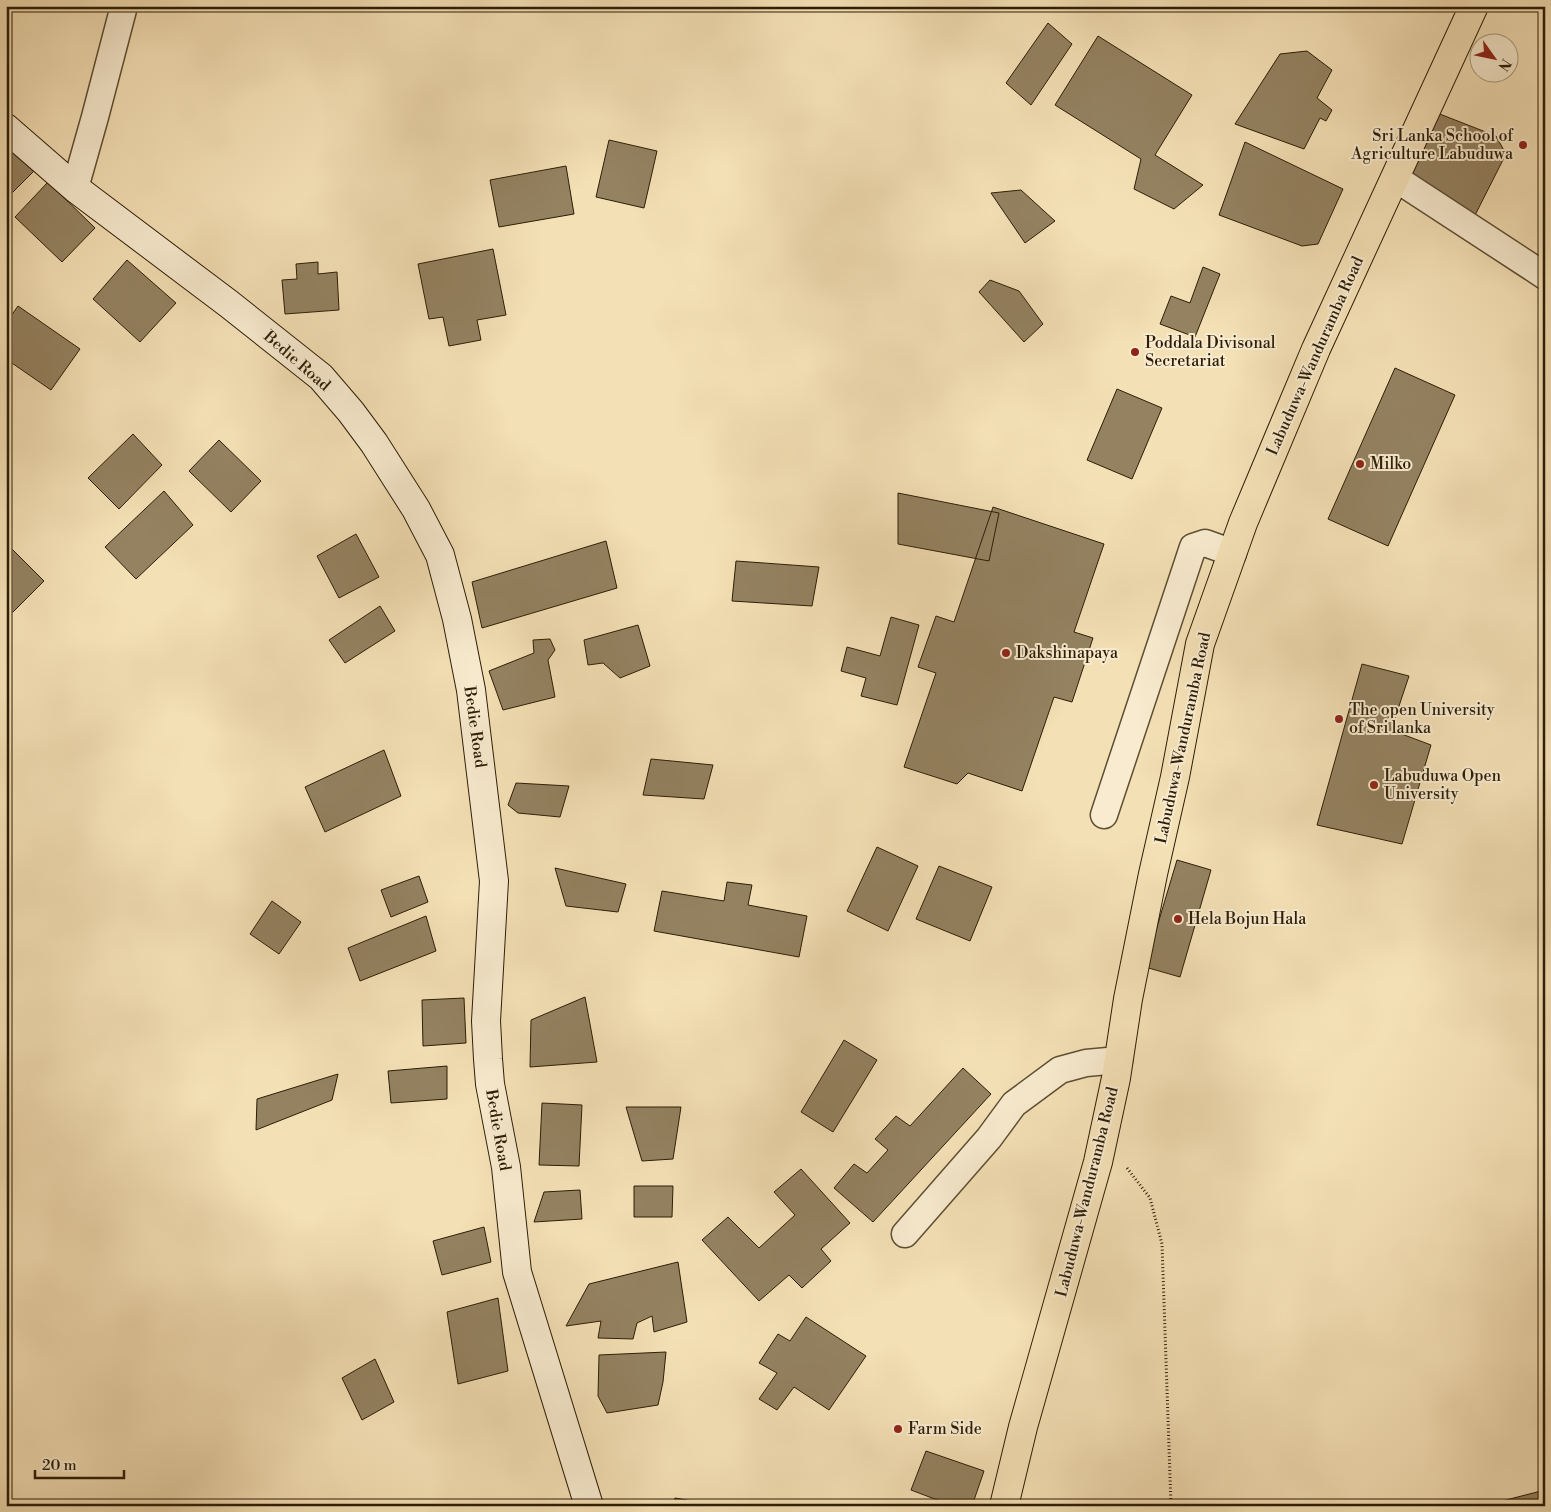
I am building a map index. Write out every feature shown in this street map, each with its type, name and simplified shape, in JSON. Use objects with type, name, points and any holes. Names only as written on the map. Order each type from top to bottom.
[{"type":"main road","name":"Labuduwa-Wanduramba Road","points":[[1004,1506],[1023,1426],[1098,1162],[1153,874],[1176,777],[1200,644],[1247,514],[1316,349],[1474,6]]},
{"type":"street","points":[[75,188],[124,6]]},
{"type":"street","name":"Bedie Road","points":[[6,128],[75,188],[321,377],[374,443],[416,509],[440,555],[457,619],[470,690],[494,881],[486,1021],[490,1084],[506,1167],[517,1272],[589,1506]]},
{"type":"street","points":[[1395,178],[1545,276]]},
{"type":"street","points":[[1104,815],[1193,548],[1205,543],[1233,553]]},
{"type":"street","points":[[905,1234],[989,1138],[1014,1104],[1060,1070],[1086,1064],[1119,1060]]},
{"type":"path","points":[[1098,1162],[1125,1165],[1150,1198],[1162,1244],[1171,1506]]},
{"type":"building","points":[[1048,23],[1072,44],[1031,105],[1006,83]]},
{"type":"building","points":[[1098,36],[1192,95],[1155,155],[1203,185],[1174,209],[1134,189],[1141,159],[1055,105]]},
{"type":"building","points":[[1307,51],[1332,70],[1317,98],[1332,110],[1326,121],[1320,118],[1304,149],[1235,124],[1280,54]]},
{"type":"building","points":[[1427,109],[1496,136],[1506,154],[1469,227],[1395,178]]},
{"type":"building","points":[[609,140],[657,151],[644,208],[596,197]]},
{"type":"building","points":[[1245,142],[1343,189],[1318,244],[1302,246],[1219,215]]},
{"type":"building","points":[[6,145],[35,170],[9,196],[6,192]]},
{"type":"building","points":[[566,166],[574,214],[499,227],[490,180]]},
{"type":"building","points":[[48,182],[95,228],[62,262],[15,217]]},
{"type":"building","points":[[1021,190],[1055,221],[1025,243],[991,193]]},
{"type":"building","points":[[493,249],[506,315],[477,320],[481,340],[449,346],[443,317],[429,319],[418,264]]},
{"type":"building","points":[[127,260],[176,303],[140,342],[93,299]]},
{"type":"building","points":[[318,262],[318,274],[337,272],[339,310],[285,314],[282,280],[297,279],[296,264]]},
{"type":"building","points":[[1203,267],[1220,274],[1195,337],[1160,324],[1171,296],[1190,303]]},
{"type":"building","points":[[990,280],[1019,291],[1043,324],[1024,342],[979,292]]},
{"type":"building","points":[[18,306],[80,349],[51,390],[6,359],[6,323]]},
{"type":"building","points":[[1395,368],[1455,395],[1388,546],[1328,519]]},
{"type":"building","points":[[1117,389],[1162,408],[1132,479],[1087,460]]},
{"type":"building","points":[[133,434],[162,465],[119,509],[88,478]]},
{"type":"building","points":[[219,440],[261,481],[231,512],[189,471]]},
{"type":"building","points":[[164,491],[193,525],[136,579],[105,547]]},
{"type":"building","points":[[898,493],[999,513],[989,561],[898,544]]},
{"type":"building","name":"Dakshinapaya","points":[[993,507],[1104,544],[1074,632],[1093,638],[1072,702],[1054,697],[1022,791],[968,773],[957,784],[904,767],[936,673],[918,667],[936,616],[954,622]]},
{"type":"building","points":[[356,534],[379,577],[339,598],[317,556]]},
{"type":"building","points":[[606,541],[617,588],[482,628],[472,582]]},
{"type":"building","points":[[6,543],[44,581],[12,613],[6,607]]},
{"type":"building","points":[[736,561],[819,567],[812,606],[732,601]]},
{"type":"building","points":[[380,606],[395,631],[345,663],[329,640]]},
{"type":"building","points":[[891,617],[919,625],[897,705],[861,696],[866,678],[841,671],[847,647],[880,656]]},
{"type":"building","points":[[638,625],[650,666],[620,678],[603,663],[588,665],[584,640]]},
{"type":"building","points":[[550,639],[555,650],[548,660],[555,697],[503,710],[489,671],[534,653],[533,640]]},
{"type":"building","name":"Labuduwa Open University","points":[[1362,664],[1409,676],[1391,730],[1431,745],[1402,844],[1317,825]]},
{"type":"building","points":[[384,750],[401,796],[325,832],[305,787]]},
{"type":"building","points":[[651,759],[713,765],[704,799],[643,795]]},
{"type":"building","points":[[516,783],[569,786],[560,817],[518,813],[508,805]]},
{"type":"building","points":[[877,847],[918,866],[888,931],[847,911]]},
{"type":"building","name":"Hela Bojun Hala","points":[[1177,860],[1211,870],[1180,977],[1145,967]]},
{"type":"building","points":[[939,866],[992,887],[970,941],[916,919]]},
{"type":"building","points":[[555,868],[626,884],[618,912],[566,906]]},
{"type":"building","points":[[419,876],[428,902],[391,917],[381,890]]},
{"type":"building","points":[[727,882],[752,885],[748,905],[807,916],[799,957],[654,931],[662,891],[724,901]]},
{"type":"building","points":[[272,901],[301,922],[279,954],[250,934]]},
{"type":"building","points":[[426,916],[436,951],[360,981],[348,948]]},
{"type":"building","points":[[585,997],[597,1062],[530,1067],[531,1020]]},
{"type":"building","points":[[464,998],[466,1043],[423,1046],[422,1000]]},
{"type":"building","points":[[844,1040],[877,1060],[833,1132],[801,1112]]},
{"type":"building","points":[[447,1066],[447,1099],[391,1103],[388,1071]]},
{"type":"building","points":[[963,1068],[991,1094],[873,1222],[834,1188],[854,1164],[867,1173],[888,1150],[875,1139],[896,1116],[910,1126]]},
{"type":"building","points":[[338,1074],[332,1100],[256,1130],[257,1099]]},
{"type":"building","points":[[542,1103],[582,1105],[579,1166],[539,1165]]},
{"type":"building","points":[[626,1107],[681,1107],[673,1159],[642,1161]]},
{"type":"building","points":[[801,1169],[850,1223],[821,1249],[831,1261],[802,1288],[789,1275],[759,1301],[702,1240],[728,1217],[759,1248],[795,1215],[774,1192]]},
{"type":"building","points":[[634,1186],[673,1186],[672,1217],[634,1217]]},
{"type":"building","points":[[580,1190],[582,1219],[534,1222],[544,1192]]},
{"type":"building","points":[[484,1227],[491,1262],[442,1275],[433,1241]]},
{"type":"building","points":[[678,1262],[687,1322],[654,1332],[652,1316],[637,1323],[633,1339],[598,1338],[601,1321],[566,1326],[589,1284]]},
{"type":"building","points":[[498,1298],[508,1371],[458,1384],[447,1312]]},
{"type":"building","points":[[806,1317],[866,1356],[829,1410],[794,1387],[777,1410],[759,1399],[777,1373],[759,1363],[778,1334],[790,1341]]},
{"type":"building","points":[[666,1352],[663,1382],[658,1405],[607,1413],[598,1396],[599,1355]]},
{"type":"building","points":[[375,1359],[394,1402],[362,1420],[342,1378]]},
{"type":"building","points":[[926,1451],[984,1471],[972,1506],[953,1506],[911,1490]]},
{"type":"building","points":[[1545,1490],[1545,1506],[1505,1506],[1502,1501]]},
{"type":"building","points":[[675,1498],[699,1502],[698,1506],[673,1506]]},
{"type":"place","name":"Sri Lanka School of Agriculture Labuduwa","points":[[1523,145]]},
{"type":"place","name":"Poddala Divisonal Secretariat","points":[[1135,352]]},
{"type":"place","name":"Milko","points":[[1360,464]]},
{"type":"place","name":"Dakshinapaya","points":[[1006,653]]},
{"type":"place","name":"The open University of Sri lanka","points":[[1339,719]]},
{"type":"place","name":"Labuduwa Open University","points":[[1374,785]]},
{"type":"place","name":"Hela Bojun Hala","points":[[1178,919]]},
{"type":"place","name":"Farm Side","points":[[898,1429]]}]
